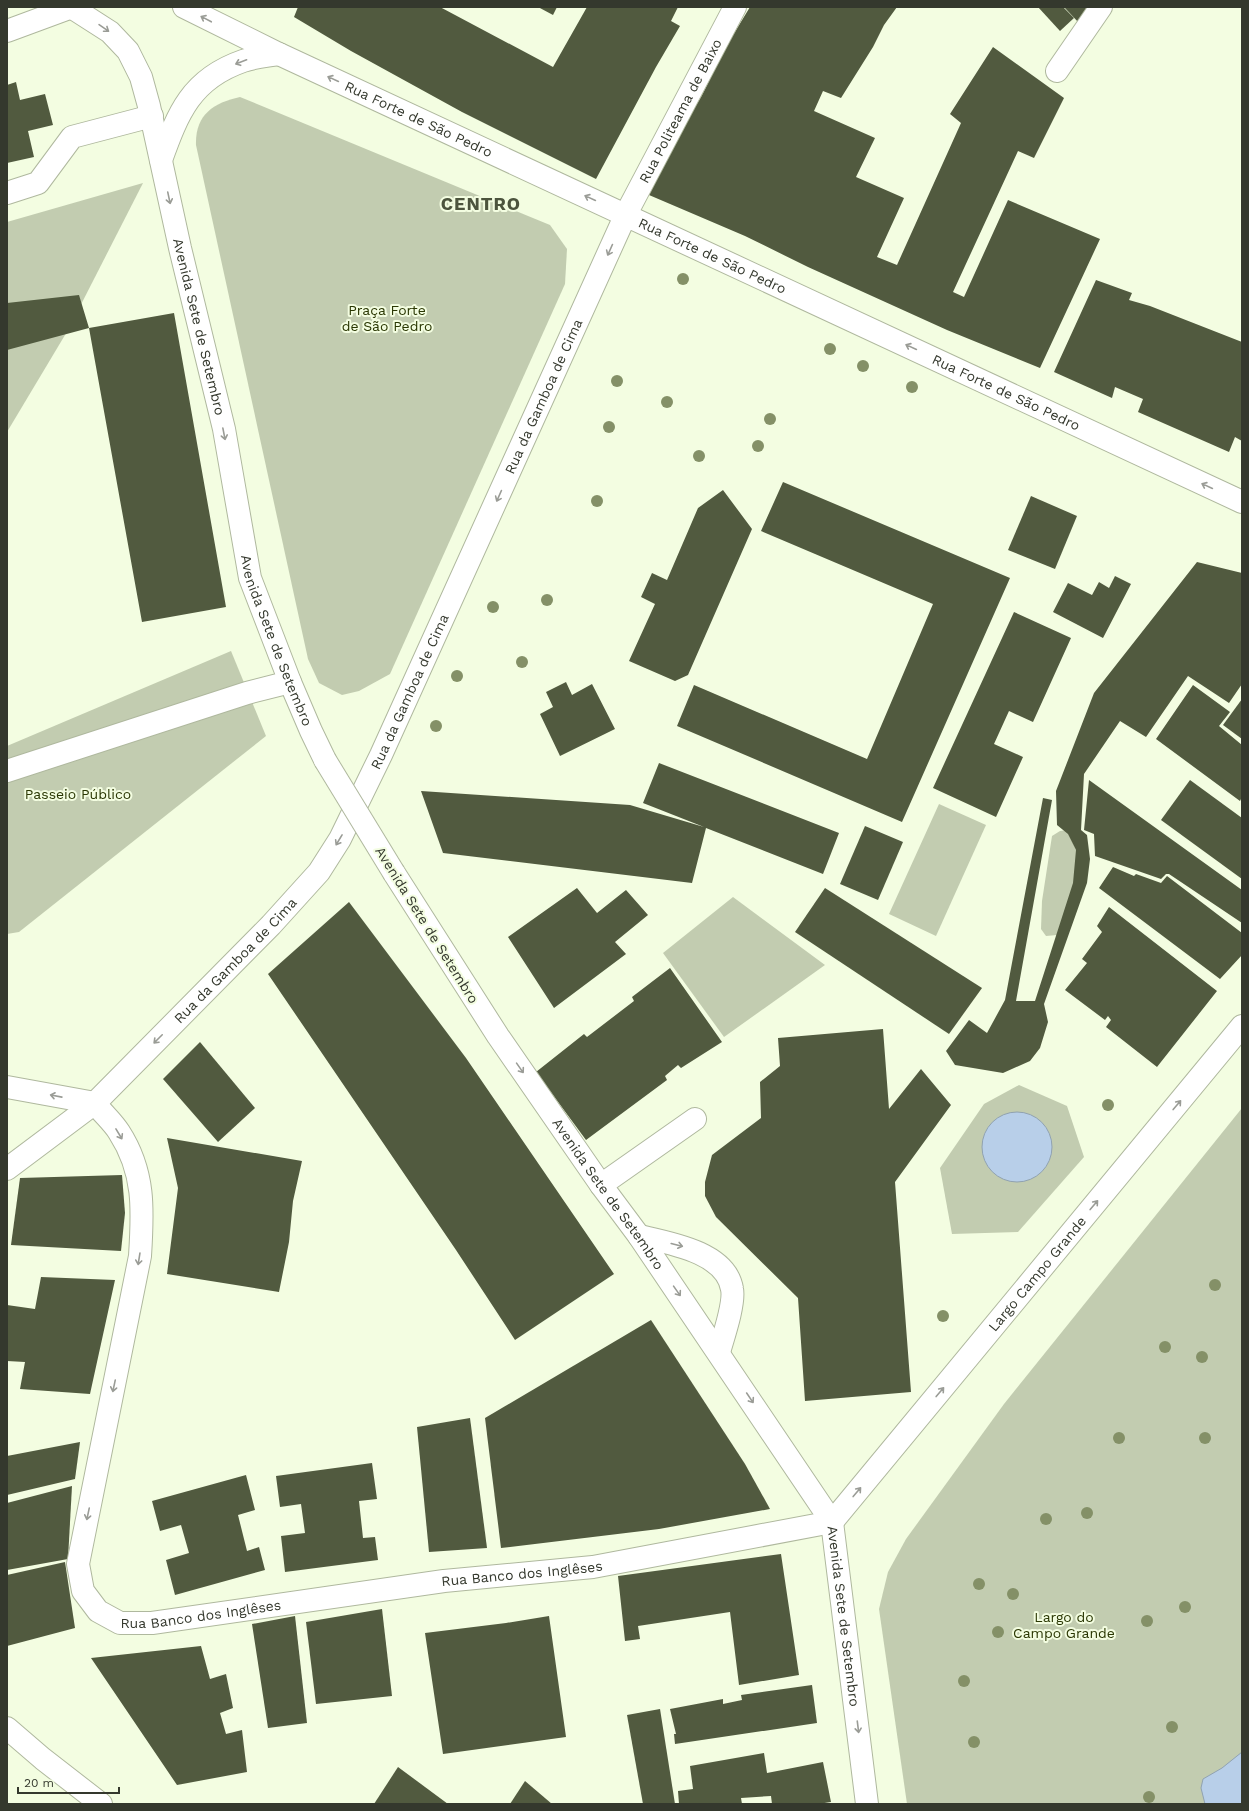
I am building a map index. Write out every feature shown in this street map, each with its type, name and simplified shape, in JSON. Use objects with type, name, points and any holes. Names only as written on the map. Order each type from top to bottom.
[{"type":"main road","points":[[7,31],[71,7]]},
{"type":"main road","name":"Avenida Sete de Setembro","points":[[71,7],[110,32],[128,51],[141,77],[152,116],[180,248],[224,429],[250,578],[290,682],[311,732],[325,760],[394,873],[498,1036],[719,1352],[832,1522],[867,1804]]},
{"type":"main road","name":"Rua Forte de São Pedro","points":[[184,7],[279,54],[626,214],[1242,502]]},
{"type":"main road","name":"Rua Politeama de Baixo","points":[[626,214],[734,7]]},
{"type":"main road","points":[[1058,70],[1101,7]]},
{"type":"main road","points":[[161,160],[175,122],[192,93],[217,73],[243,60],[279,54]]},
{"type":"main road","points":[[7,193],[38,184],[72,137],[152,116]]},
{"type":"main road","name":"Rua da Gamboa de Cima","points":[[7,1169],[95,1103],[271,925],[319,872],[340,839],[359,800],[626,214]]},
{"type":"main road","points":[[7,771],[248,693],[290,682]]},
{"type":"main road","name":"Largo Campo Grande","points":[[832,1522],[1242,1026]]},
{"type":"main road","points":[[7,1087],[95,1103]]},
{"type":"main road","name":"Rua Banco dos Inglêses","points":[[95,1103],[119,1131],[137,1169],[142,1212],[140,1256],[78,1564],[83,1591],[98,1611],[120,1622],[152,1623],[444,1582],[593,1567],[832,1522]]},
{"type":"main road","points":[[601,1185],[695,1120]]},
{"type":"main road","points":[[639,1236],[687,1247],[712,1261],[728,1275],[733,1290],[728,1319],[719,1352]]},
{"type":"main road","points":[[7,1728],[43,1760],[101,1804]]},
{"type":"green space","name":"Praça Forte de São Pedro","points":[[240,97],[550,225],[567,249],[565,284],[390,674],[359,691],[342,695],[319,683],[308,659],[196,145],[196,135],[202,118],[214,107]]},
{"type":"green space","points":[[143,183],[68,330],[7,432],[7,222]]},
{"type":"green space","name":"Passeio Público","points":[[231,651],[266,736],[19,932],[7,934],[7,746]]},
{"type":"green space","points":[[939,804],[986,825],[936,936],[889,914]]},
{"type":"green space","points":[[1067,830],[1076,850],[1080,875],[1057,935],[1046,936],[1041,929],[1042,901],[1052,836],[1060,831]]},
{"type":"green space","points":[[733,897],[825,965],[724,1037],[663,953]]},
{"type":"green space","points":[[1019,1085],[1067,1106],[1084,1157],[1018,1232],[952,1234],[940,1168],[984,1104]]},
{"type":"green space","name":"Largo do Campo Grande","points":[[1242,1108],[1242,1804],[907,1804],[879,1609],[888,1572],[906,1539],[1004,1404]]},
{"type":"water","points":[[1017,1112],[1036,1118],[1046,1128],[1052,1147],[1046,1166],[1036,1176],[1017,1182],[998,1176],[988,1166],[982,1147],[988,1128],[998,1118]]},
{"type":"water","points":[[1242,1752],[1242,1804],[1205,1804],[1201,1788],[1203,1779],[1222,1768]]},
{"type":"building","points":[[298,7],[440,7],[553,67],[587,7],[678,7],[671,21],[680,26],[656,67],[596,179],[462,112],[351,51],[294,17]]},
{"type":"building","points":[[538,7],[557,7],[553,15]]},
{"type":"building","points":[[750,7],[897,7],[884,25],[873,47],[841,98],[823,91],[814,111],[875,138],[856,177],[904,198],[877,257],[897,265],[961,123],[950,114],[993,47],[1064,98],[1034,158],[1018,151],[953,292],[964,297],[1008,200],[1100,239],[1040,368],[947,330],[808,267],[745,236],[649,195],[727,45]]},
{"type":"building","points":[[1038,7],[1063,7],[1074,18],[1060,31]]},
{"type":"building","points":[[1064,7],[1096,7],[1079,23]]},
{"type":"building","points":[[16,82],[20,100],[45,94],[53,125],[28,131],[34,157],[7,163],[7,85]]},
{"type":"building","points":[[1096,280],[1132,293],[1129,300],[1150,306],[1242,342],[1242,441],[1235,437],[1229,452],[1138,412],[1143,399],[1115,387],[1112,398],[1054,372]]},
{"type":"building","points":[[79,295],[89,328],[7,350],[7,303]]},
{"type":"building","points":[[174,313],[226,607],[142,622],[89,328]]},
{"type":"building","points":[[783,482],[1010,578],[902,822],[677,726],[694,685],[867,759],[933,604],[761,531]]},
{"type":"building","points":[[723,490],[752,529],[688,675],[675,681],[629,661],[655,604],[641,597],[652,573],[667,580],[698,508]]},
{"type":"building","points":[[1031,496],[1077,516],[1055,569],[1008,550]]},
{"type":"building","points":[[1197,562],[1242,573],[1242,684],[1229,703],[1188,676],[1146,737],[1120,721],[1084,774],[1081,830],[1087,835],[1090,859],[1087,883],[1044,1004],[1048,1022],[1040,1048],[1030,1061],[1003,1073],[955,1065],[946,1051],[969,1020],[987,1033],[1005,1000],[1043,798],[1052,800],[1016,1001],[1035,1001],[1073,883],[1076,850],[1068,834],[1057,825],[1056,791],[1094,693]]},
{"type":"building","points":[[1115,576],[1131,584],[1103,638],[1053,612],[1068,583],[1092,595],[1099,582],[1109,588]]},
{"type":"building","points":[[1014,612],[1071,638],[1033,722],[1009,711],[994,744],[1023,757],[996,817],[933,788]]},
{"type":"building","points":[[566,682],[572,695],[592,684],[615,729],[560,756],[540,714],[553,707],[546,692]]},
{"type":"building","points":[[1193,685],[1230,712],[1219,726],[1242,745],[1242,797],[1240,801],[1156,739]]},
{"type":"building","points":[[1242,699],[1242,739],[1223,725]]},
{"type":"building","points":[[659,763],[839,833],[823,874],[706,828],[692,883],[443,853],[421,791],[630,805],[704,827],[643,803]]},
{"type":"building","points":[[1089,780],[1242,890],[1242,923],[1169,874],[1166,874],[1161,879],[1095,856],[1094,834],[1084,830]]},
{"type":"building","points":[[1190,780],[1242,818],[1242,879],[1161,820]]},
{"type":"building","points":[[865,826],[903,842],[878,900],[840,884]]},
{"type":"building","points":[[1113,867],[1134,876],[1136,874],[1161,883],[1167,876],[1242,933],[1242,955],[1220,979],[1099,888]]},
{"type":"building","points":[[577,888],[597,913],[626,890],[648,915],[615,942],[626,954],[554,1008],[508,937]]},
{"type":"building","points":[[825,888],[982,988],[949,1034],[795,932]]},
{"type":"building","points":[[349,902],[466,1058],[614,1274],[515,1340],[456,1250],[268,974]]},
{"type":"building","points":[[1109,907],[1217,991],[1157,1067],[1106,1027],[1111,1020],[1108,1016],[1105,1020],[1065,990],[1087,963],[1082,959],[1102,932],[1097,926]]},
{"type":"building","points":[[670,968],[722,1042],[681,1068],[678,1065],[665,1076],[667,1080],[586,1140],[536,1072],[584,1034],[587,1037],[634,1001],[632,997]]},
{"type":"building","points":[[883,1029],[889,1109],[921,1069],[951,1105],[895,1182],[911,1392],[805,1401],[798,1298],[716,1217],[705,1196],[705,1182],[712,1155],[761,1118],[760,1082],[780,1066],[778,1038]]},
{"type":"building","points":[[200,1042],[255,1108],[218,1142],[163,1079]]},
{"type":"building","points":[[167,1138],[302,1161],[293,1201],[289,1242],[279,1292],[167,1274],[178,1188]]},
{"type":"building","points":[[122,1175],[125,1213],[121,1251],[11,1245],[20,1178]]},
{"type":"building","points":[[41,1277],[115,1280],[90,1394],[20,1389],[25,1362],[7,1361],[7,1305],[35,1309]]},
{"type":"building","points":[[651,1320],[745,1464],[770,1509],[659,1529],[501,1548],[485,1418]]},
{"type":"building","points":[[470,1418],[487,1548],[429,1552],[417,1427]]},
{"type":"building","points":[[80,1442],[75,1479],[7,1495],[7,1456]]},
{"type":"building","points":[[372,1463],[377,1499],[359,1501],[363,1538],[375,1537],[378,1560],[285,1572],[281,1536],[305,1533],[301,1504],[280,1507],[276,1476]]},
{"type":"building","points":[[246,1475],[255,1510],[238,1515],[247,1551],[259,1547],[265,1570],[175,1595],[166,1560],[189,1553],[181,1525],[160,1531],[152,1501]]},
{"type":"building","points":[[72,1486],[68,1559],[7,1570],[7,1503]]},
{"type":"building","points":[[781,1554],[799,1675],[739,1685],[730,1612],[638,1626],[640,1639],[625,1641],[618,1576]]},
{"type":"building","points":[[65,1562],[75,1628],[7,1646],[7,1575]]},
{"type":"building","points":[[382,1609],[392,1696],[316,1704],[306,1622]]},
{"type":"building","points":[[295,1616],[307,1723],[268,1728],[252,1624]]},
{"type":"building","points":[[549,1616],[566,1737],[443,1754],[425,1633]]},
{"type":"building","points":[[201,1646],[210,1679],[226,1674],[233,1708],[220,1713],[226,1734],[242,1730],[247,1772],[177,1785],[91,1658]]},
{"type":"building","points":[[812,1685],[817,1723],[675,1744],[674,1734],[676,1734],[670,1709],[723,1699],[723,1704],[742,1700],[741,1695]]},
{"type":"building","points":[[660,1709],[675,1804],[643,1804],[627,1715]]},
{"type":"building","points":[[764,1753],[767,1773],[823,1762],[831,1802],[818,1804],[772,1804],[771,1796],[741,1798],[742,1804],[679,1804],[678,1791],[693,1789],[690,1766]]},
{"type":"building","points":[[398,1767],[448,1804],[374,1804]]},
{"type":"building","points":[[525,1781],[552,1804],[510,1804]]},
{"type":"district","name":"CENTRO","points":[[481,204]]}]
